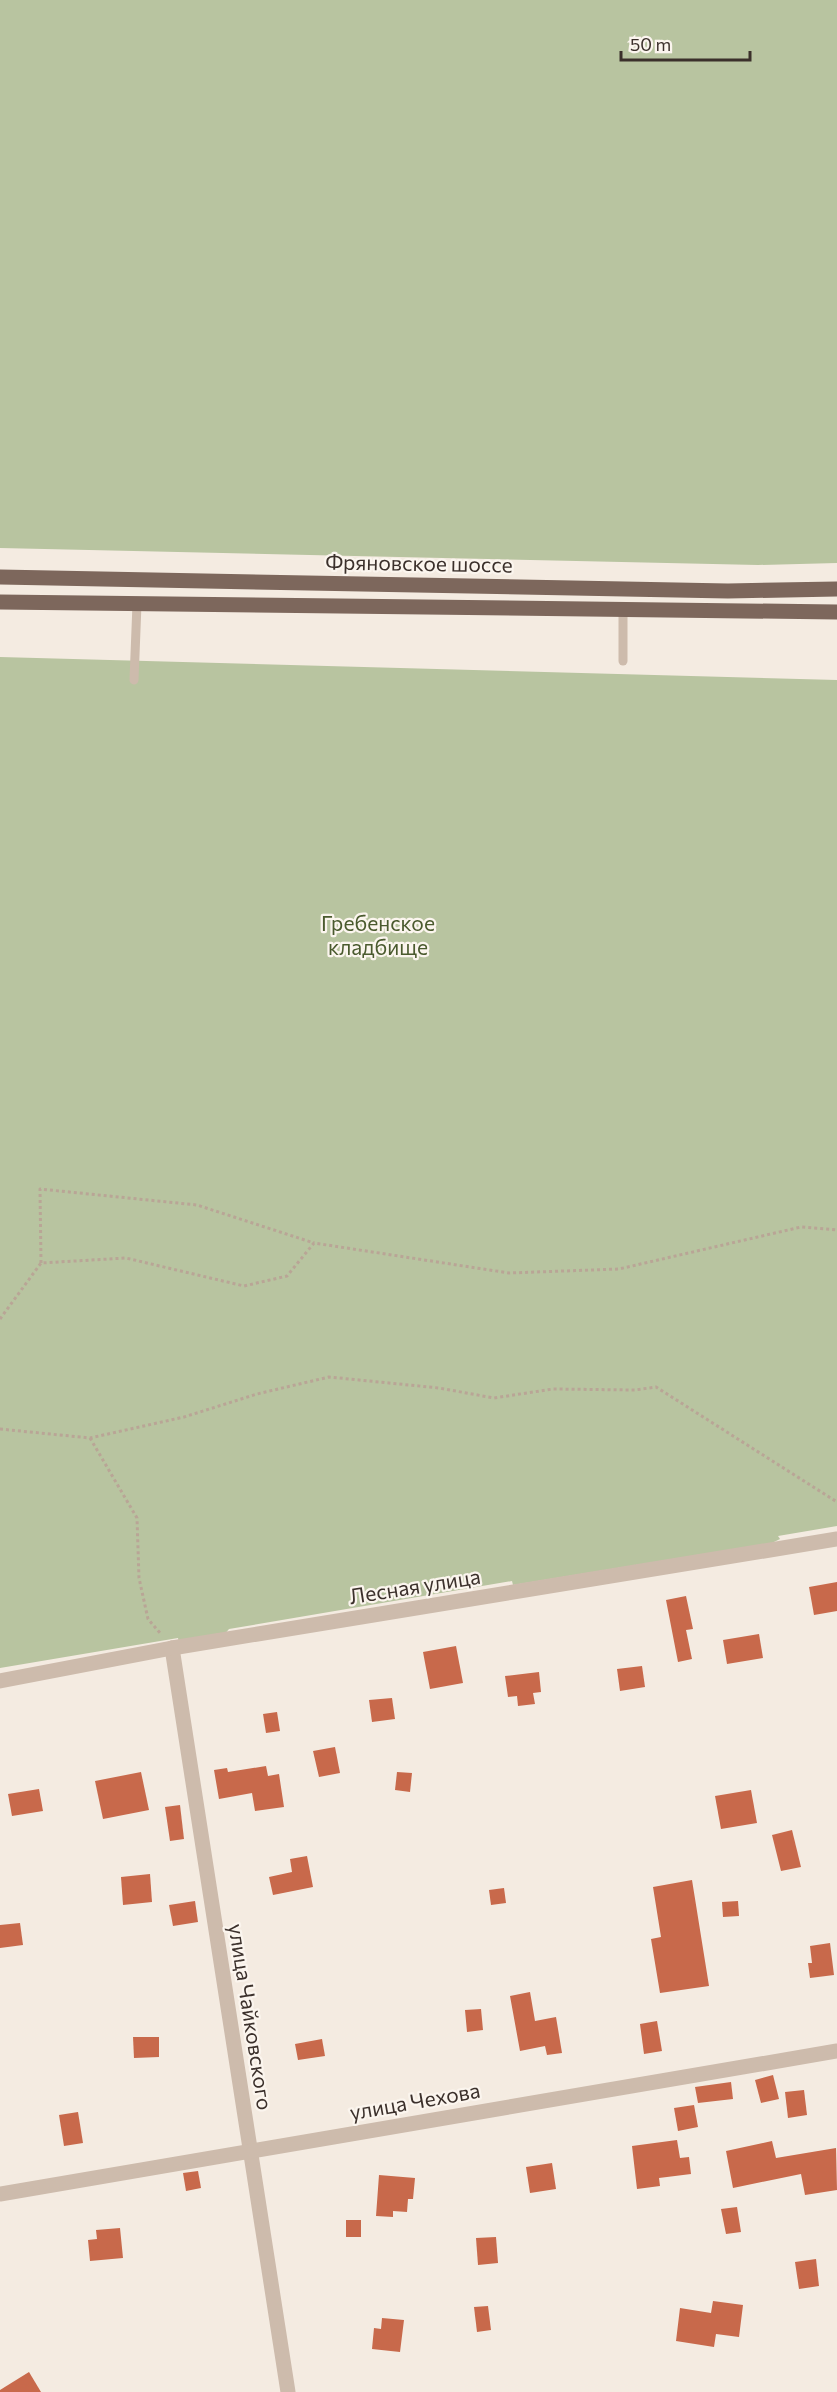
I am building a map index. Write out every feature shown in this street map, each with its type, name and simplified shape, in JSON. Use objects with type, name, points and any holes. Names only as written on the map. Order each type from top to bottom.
[{"type":"main road","name":"Фряновское шоссе","points":[[0,577],[728,591],[837,589]]},
{"type":"main road","name":"Фряновское шоссе","points":[[0,602],[837,612]]},
{"type":"street","name":"Лесная улица","points":[[0,1681],[172,1648],[837,1539]]},
{"type":"street","name":"улица Чайковского","points":[[172,1648],[288,2392]]},
{"type":"street","name":"улица Чехова","points":[[0,2194],[837,2051]]},
{"type":"lane","points":[[134,680],[137,604]]},
{"type":"lane","points":[[623,610],[623,662]]},
{"type":"path","points":[[0,1319],[41,1263],[40,1189],[197,1205],[314,1243],[509,1273],[619,1269],[801,1227],[837,1230]]},
{"type":"path","points":[[41,1263],[126,1258],[244,1286],[287,1276],[314,1243]]},
{"type":"path","points":[[0,1429],[90,1437],[184,1418],[257,1394],[329,1377],[440,1388],[494,1398],[554,1389],[635,1390],[656,1387],[837,1502]]},
{"type":"path","points":[[90,1437],[137,1518],[139,1578],[148,1619],[172,1648]]},
{"type":"green space","points":[[0,0],[837,0],[837,563],[758,565],[0,548]]},
{"type":"green space","name":"Гребенское кладбище","points":[[0,657],[837,680],[837,1526],[778,1536],[780,1539],[772,1543],[513,1585],[512,1581],[229,1629],[223,1636],[179,1643],[178,1638],[0,1668]]},
{"type":"building","points":[[837,1582],[837,1611],[814,1615],[809,1587]]},
{"type":"building","points":[[686,1596],[693,1629],[686,1630],[692,1659],[678,1662],[666,1600]]},
{"type":"building","points":[[759,1634],[763,1658],[727,1664],[723,1640]]},
{"type":"building","points":[[456,1646],[463,1683],[430,1689],[423,1652]]},
{"type":"building","points":[[642,1666],[645,1687],[620,1691],[617,1669]]},
{"type":"building","points":[[539,1672],[541,1692],[533,1693],[535,1704],[518,1706],[517,1696],[508,1697],[505,1676]]},
{"type":"building","points":[[392,1698],[395,1719],[372,1722],[369,1700]]},
{"type":"building","points":[[277,1712],[280,1731],[266,1733],[263,1714]]},
{"type":"building","points":[[335,1747],[340,1773],[319,1777],[313,1751]]},
{"type":"building","points":[[266,1766],[268,1776],[279,1774],[284,1807],[255,1811],[252,1793],[219,1799],[214,1770],[227,1768],[228,1772]]},
{"type":"building","points":[[141,1772],[149,1810],[103,1819],[95,1781]]},
{"type":"building","points":[[397,1772],[412,1773],[410,1792],[395,1790]]},
{"type":"building","points":[[39,1789],[43,1811],[12,1816],[8,1794]]},
{"type":"building","points":[[751,1790],[757,1823],[721,1829],[715,1796]]},
{"type":"building","points":[[180,1805],[184,1839],[170,1841],[165,1807]]},
{"type":"building","points":[[792,1830],[801,1867],[781,1871],[772,1835]]},
{"type":"building","points":[[307,1856],[313,1887],[273,1895],[269,1877],[292,1872],[290,1859]]},
{"type":"building","points":[[150,1874],[152,1902],[123,1905],[121,1877]]},
{"type":"building","points":[[692,1880],[709,1986],[660,1993],[651,1939],[661,1937],[653,1887]]},
{"type":"building","points":[[504,1888],[506,1903],[491,1905],[489,1890]]},
{"type":"building","points":[[195,1901],[198,1922],[173,1926],[169,1905]]},
{"type":"building","points":[[738,1901],[739,1916],[723,1917],[722,1902]]},
{"type":"building","points":[[20,1923],[23,1945],[0,1948],[0,1925]]},
{"type":"building","points":[[830,1943],[834,1975],[810,1978],[808,1963],[812,1963],[810,1946]]},
{"type":"building","points":[[530,1992],[535,2021],[556,2017],[562,2053],[547,2055],[545,2046],[520,2051],[510,1996]]},
{"type":"building","points":[[481,2009],[483,2030],[467,2032],[465,2010]]},
{"type":"building","points":[[657,2021],[662,2051],[644,2054],[640,2024]]},
{"type":"building","points":[[133,2037],[159,2037],[159,2057],[134,2058]]},
{"type":"building","points":[[322,2039],[325,2056],[298,2060],[295,2044]]},
{"type":"building","points":[[773,2075],[779,2099],[761,2103],[755,2080]]},
{"type":"building","points":[[731,2082],[733,2099],[698,2103],[695,2087]]},
{"type":"building","points":[[804,2090],[807,2115],[788,2118],[785,2092]]},
{"type":"building","points":[[694,2105],[698,2127],[678,2131],[674,2108]]},
{"type":"building","points":[[78,2112],[83,2143],[64,2146],[59,2115]]},
{"type":"building","points":[[677,2140],[680,2158],[689,2157],[691,2174],[659,2178],[660,2186],[637,2189],[632,2146]]},
{"type":"building","points":[[772,2141],[776,2158],[836,2148],[837,2190],[805,2195],[801,2174],[733,2188],[726,2151]]},
{"type":"building","points":[[552,2163],[556,2189],[530,2193],[526,2167]]},
{"type":"building","points":[[198,2171],[201,2188],[186,2191],[183,2173]]},
{"type":"building","points":[[379,2175],[415,2178],[413,2199],[408,2199],[407,2212],[393,2211],[393,2217],[376,2216]]},
{"type":"building","points":[[737,2207],[741,2232],[726,2234],[721,2209]]},
{"type":"building","points":[[346,2220],[361,2220],[361,2237],[346,2237]]},
{"type":"building","points":[[120,2228],[123,2258],[90,2261],[88,2240],[97,2239],[96,2230]]},
{"type":"building","points":[[496,2237],[498,2263],[478,2265],[476,2238]]},
{"type":"building","points":[[816,2259],[819,2286],[799,2289],[795,2262]]},
{"type":"building","points":[[713,2301],[743,2305],[739,2337],[716,2334],[714,2347],[676,2341],[680,2308],[711,2313]]},
{"type":"building","points":[[488,2306],[491,2330],[477,2332],[474,2307]]},
{"type":"building","points":[[382,2318],[404,2320],[400,2352],[372,2349],[374,2328],[381,2329]]},
{"type":"building","points":[[29,2372],[41,2392],[0,2392],[0,2390]]}]
